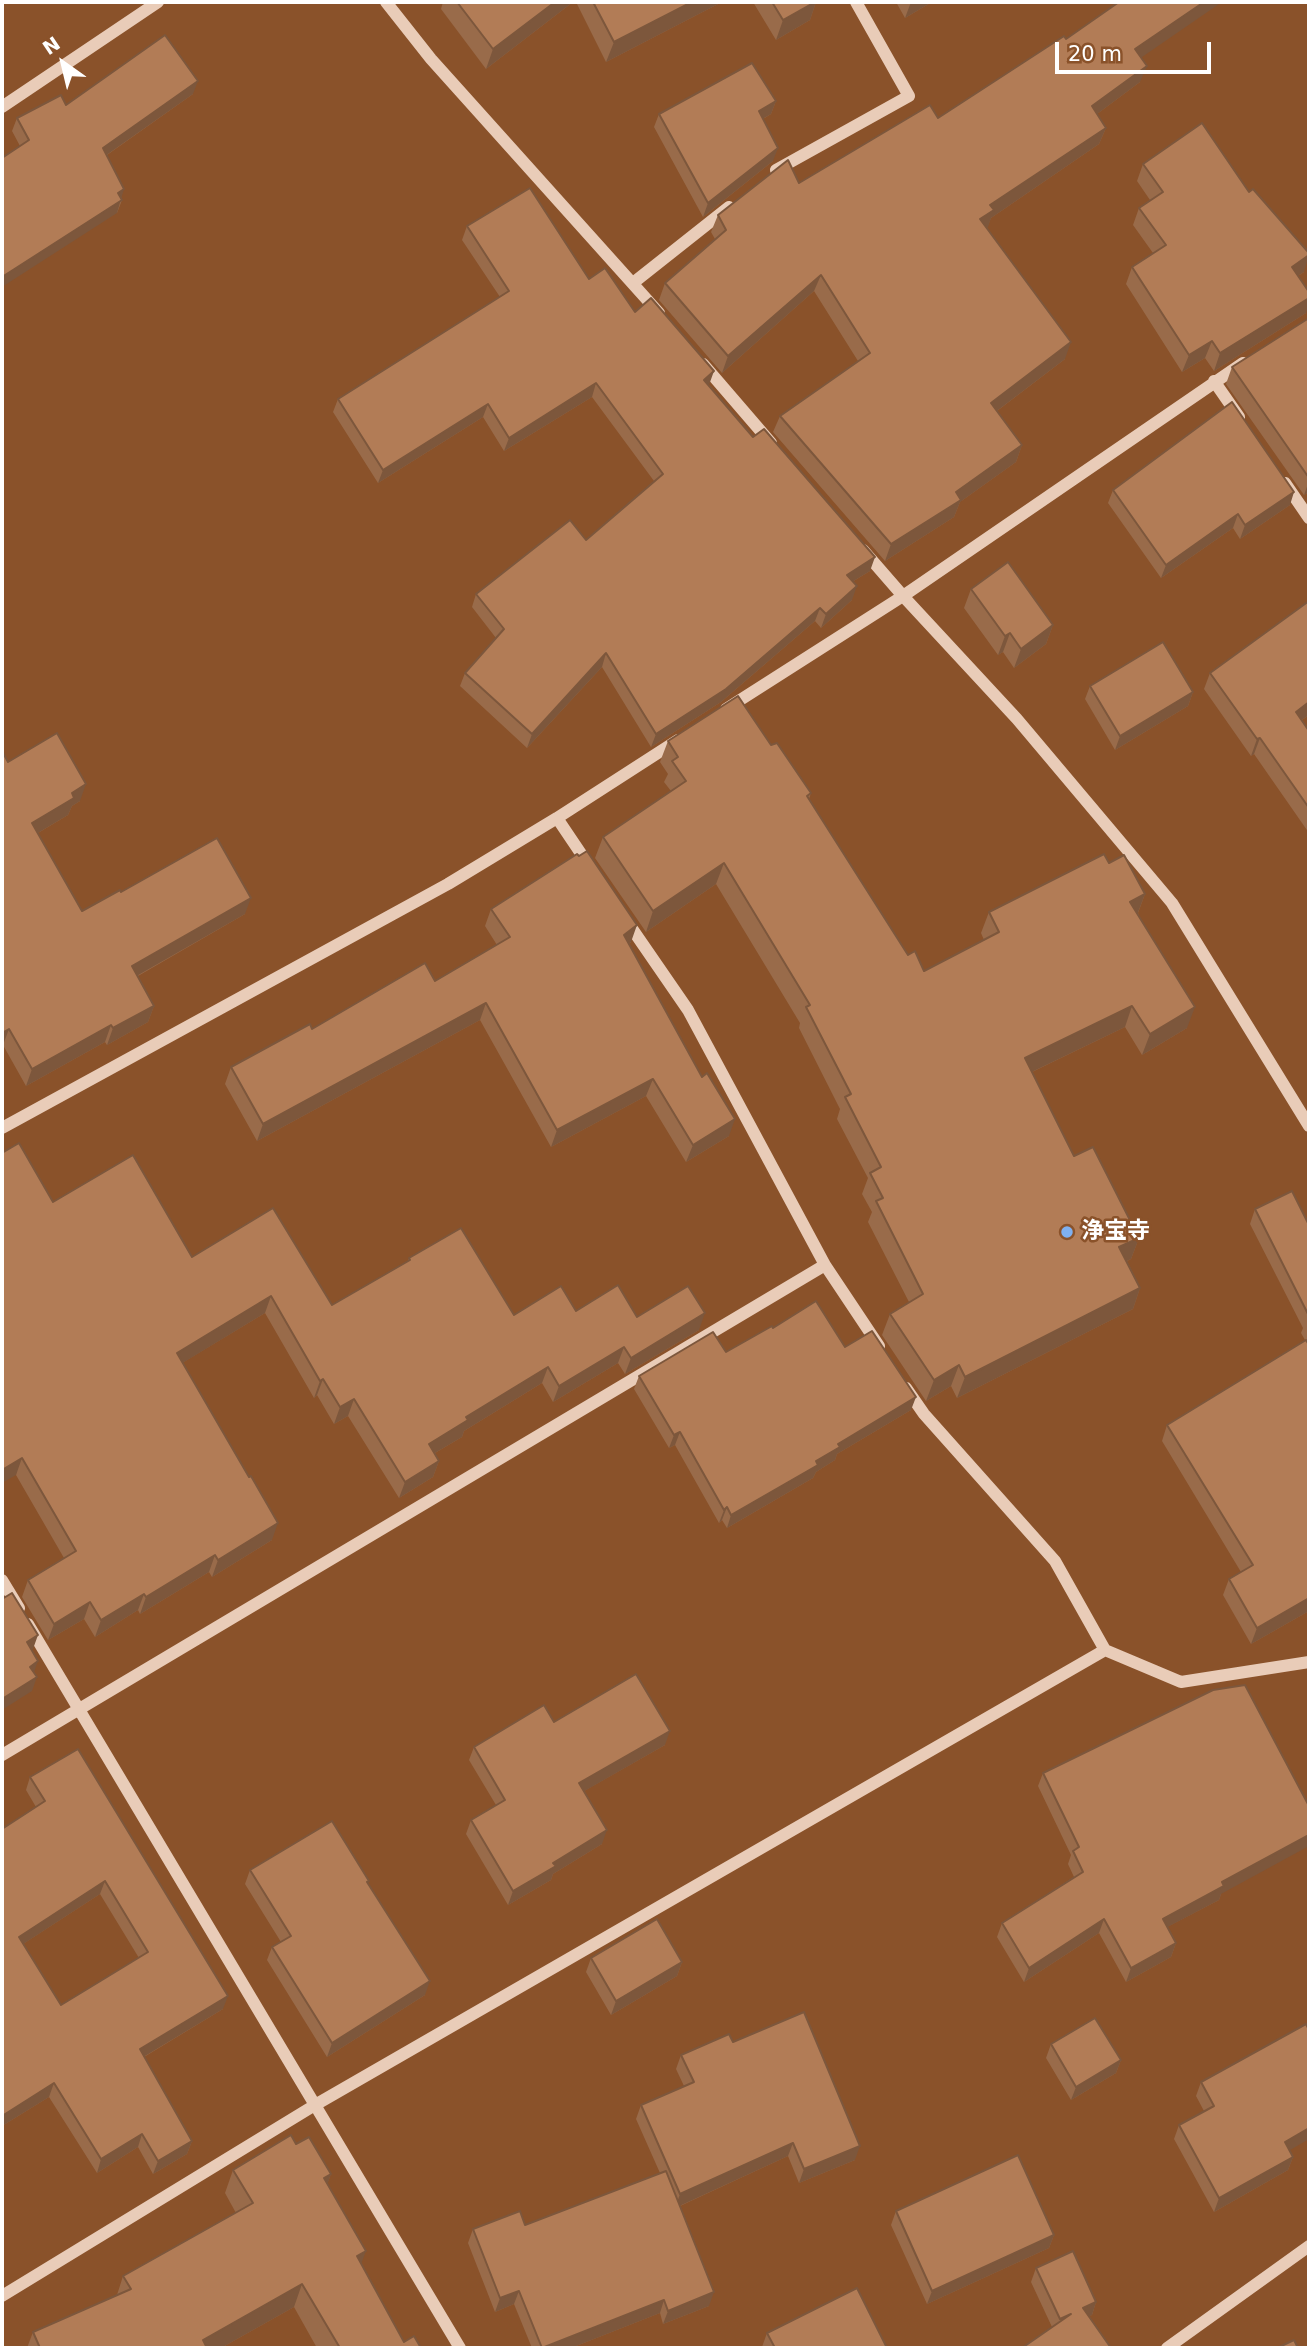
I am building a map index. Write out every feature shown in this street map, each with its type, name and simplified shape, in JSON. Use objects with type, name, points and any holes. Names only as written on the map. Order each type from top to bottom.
[{"type":"street","points":[[2,107],[158,2]]},
{"type":"street","points":[[386,2],[431,59],[669,325]]},
{"type":"street","points":[[769,175],[909,96],[856,2]]},
{"type":"street","points":[[633,283],[738,200]]},
{"type":"street","points":[[718,715],[903,596],[1214,381],[1256,355]]},
{"type":"street","points":[[696,356],[777,450]]},
{"type":"street","points":[[1214,381],[1246,427]]},
{"type":"street","points":[[1278,472],[1309,517]]},
{"type":"street","points":[[858,544],[1017,719],[1172,903],[1309,1126]]},
{"type":"street","points":[[2,1128],[449,884],[684,737]]},
{"type":"street","points":[[557,818],[595,875]]},
{"type":"street","points":[[618,909],[688,1010],[825,1265],[886,1357]]},
{"type":"street","points":[[2,1755],[825,1265]]},
{"type":"street","points":[[901,1380],[923,1414],[1055,1561],[1105,1650],[1181,1682],[1309,1662]]},
{"type":"street","points":[[2,1580],[460,2348]]},
{"type":"street","points":[[2,2295],[315,2105],[1105,1650]]},
{"type":"street","points":[[1167,2348],[1309,2246]]},
{"type":"building","points":[[457,2],[555,2],[493,49]]},
{"type":"building","points":[[593,2],[692,2],[614,42]]},
{"type":"building","points":[[772,2],[815,2],[783,20]]},
{"type":"building","points":[[1119,2],[1204,2],[1135,49],[1147,66],[1092,106],[1106,128],[990,205],[994,210],[980,219],[1071,342],[991,403],[1022,445],[956,492],[961,500],[891,544],[780,416],[870,353],[821,275],[728,356],[665,283],[726,230],[718,215],[788,160],[799,183],[930,105],[938,118],[1064,36],[1066,39]]},
{"type":"building","points":[[165,35],[198,81],[103,148],[124,189],[118,193],[122,200],[2,277],[2,158],[29,140],[17,118],[61,95],[66,105]]},
{"type":"building","points":[[752,63],[776,101],[759,111],[778,148],[708,203],[659,114]]},
{"type":"building","points":[[1202,123],[1249,192],[1253,189],[1309,253],[1292,267],[1309,292],[1309,298],[1220,353],[1212,341],[1189,355],[1132,267],[1166,245],[1139,208],[1163,192],[1143,164]]},
{"type":"building","points":[[530,188],[589,279],[605,268],[635,312],[651,298],[714,371],[704,380],[753,437],[764,429],[875,557],[847,575],[857,586],[826,614],[820,608],[726,689],[656,734],[606,653],[532,734],[465,673],[504,629],[476,594],[570,520],[586,540],[663,474],[596,383],[509,438],[488,404],[383,470],[338,399],[509,291],[467,226]]},
{"type":"building","points":[[1309,318],[1309,478],[1232,367]]},
{"type":"building","points":[[1232,402],[1294,492],[1245,525],[1238,514],[1166,565],[1113,490]]},
{"type":"building","points":[[1008,562],[1053,625],[1021,649],[1010,633],[1005,636],[971,589]]},
{"type":"building","points":[[1309,601],[1309,702],[1296,712],[1309,731],[1309,808],[1210,673]]},
{"type":"building","points":[[1163,642],[1193,692],[1120,736],[1090,686]]},
{"type":"building","points":[[738,696],[771,745],[777,743],[811,793],[807,796],[908,955],[915,951],[924,971],[999,932],[989,912],[1104,854],[1109,863],[1124,855],[1145,894],[1130,902],[1195,1007],[1150,1034],[1132,1006],[1025,1058],[1074,1156],[1093,1147],[1139,1238],[1119,1247],[1140,1288],[965,1377],[959,1365],[934,1380],[890,1314],[923,1294],[876,1201],[883,1198],[870,1173],[881,1167],[845,1097],[851,1094],[806,1007],[810,1005],[724,863],[653,911],[603,837],[686,781],[672,761],[678,757],[668,741]]},
{"type":"building","points":[[57,733],[86,784],[72,793],[74,798],[32,823],[82,911],[217,838],[251,898],[132,966],[154,1006],[113,1028],[111,1025],[32,1069],[9,1029],[4,1032],[2,1029],[2,751],[8,762]]},
{"type":"building","points":[[587,851],[637,925],[624,935],[702,1077],[707,1073],[735,1119],[693,1145],[653,1079],[557,1130],[486,1003],[263,1124],[231,1067],[310,1024],[312,1029],[425,963],[435,981],[510,937],[491,909],[577,854],[579,856]]},
{"type":"building","points":[[19,1143],[53,1202],[133,1155],[192,1257],[273,1208],[332,1305],[461,1228],[514,1315],[561,1286],[576,1311],[618,1285],[637,1317],[688,1286],[705,1313],[631,1358],[624,1347],[559,1386],[548,1367],[466,1417],[468,1420],[429,1444],[439,1461],[405,1482],[354,1399],[340,1407],[323,1379],[320,1381],[271,1296],[177,1353],[278,1523],[218,1560],[215,1555],[146,1597],[144,1594],[101,1620],[90,1602],[54,1624],[28,1580],[76,1551],[22,1458],[2,1470],[2,1153]]},
{"type":"building","points":[[1292,1191],[1309,1225],[1309,1316],[1255,1209]]},
{"type":"building","points":[[816,1301],[845,1347],[872,1331],[916,1397],[838,1444],[840,1447],[816,1461],[818,1465],[731,1515],[727,1507],[724,1510],[680,1432],[674,1435],[639,1376],[713,1332],[726,1352],[772,1326],[773,1328]]},
{"type":"building","points":[[1306,1340],[1309,1345],[1309,1598],[1257,1628],[1229,1579],[1253,1565],[1167,1425]]},
{"type":"building","points":[[12,1593],[38,1635],[27,1642],[38,1661],[30,1667],[37,1677],[2,1699],[2,1599]]},
{"type":"building","points":[[636,1674],[670,1731],[579,1783],[607,1830],[553,1863],[556,1866],[513,1891],[471,1820],[505,1800],[474,1747],[544,1705],[554,1722]]},
{"type":"building","points":[[1245,1685],[1309,1806],[1309,1835],[1222,1882],[1224,1886],[1163,1919],[1176,1943],[1131,1968],[1104,1919],[1029,1968],[1002,1923],[1083,1872],[1073,1851],[1079,1847],[1043,1773],[1213,1690]]},
{"type":"building","points":[[78,1749],[228,1996],[140,2049],[192,2141],[158,2161],[142,2134],[101,2159],[54,2083],[2,2116],[2,1829],[45,1801],[30,1777]],"holes":[[[105,1881],[148,1952],[61,2005],[19,1937]]]},
{"type":"building","points":[[332,1821],[430,1981],[332,2043],[272,1947],[291,1936],[250,1870]]},
{"type":"building","points":[[657,1919],[682,1962],[616,2001],[591,1958]]},
{"type":"building","points":[[804,2012],[860,2146],[804,2169],[793,2143],[680,2194],[641,2105],[694,2082],[681,2055],[729,2034],[733,2042]]},
{"type":"building","points":[[1095,2018],[1121,2060],[1076,2087],[1051,2044]]},
{"type":"building","points":[[1306,2024],[1309,2030],[1309,2128],[1285,2142],[1293,2157],[1219,2198],[1179,2125],[1214,2106],[1201,2082]]},
{"type":"building","points":[[291,2135],[296,2144],[309,2137],[331,2174],[324,2178],[366,2251],[357,2256],[404,2342],[414,2336],[421,2348],[340,2348],[302,2284],[203,2340],[207,2348],[40,2348],[33,2332],[131,2289],[123,2276],[253,2203],[233,2170]]},
{"type":"building","points":[[1018,2155],[1054,2235],[932,2291],[896,2211]]},
{"type":"building","points":[[666,2171],[714,2292],[668,2311],[664,2300],[542,2348],[519,2291],[500,2298],[473,2229],[520,2211],[525,2225]]},
{"type":"building","points":[[1073,2251],[1096,2302],[1083,2308],[1111,2348],[1022,2348],[1071,2314],[1060,2319],[1036,2268]]},
{"type":"building","points":[[857,2288],[887,2348],[775,2348],[767,2333]]},
{"type":"building","points":[[1294,2340],[1298,2348],[1277,2348]]},
{"type":"place","name":"浄宝寺","points":[[1067,1232]]}]
